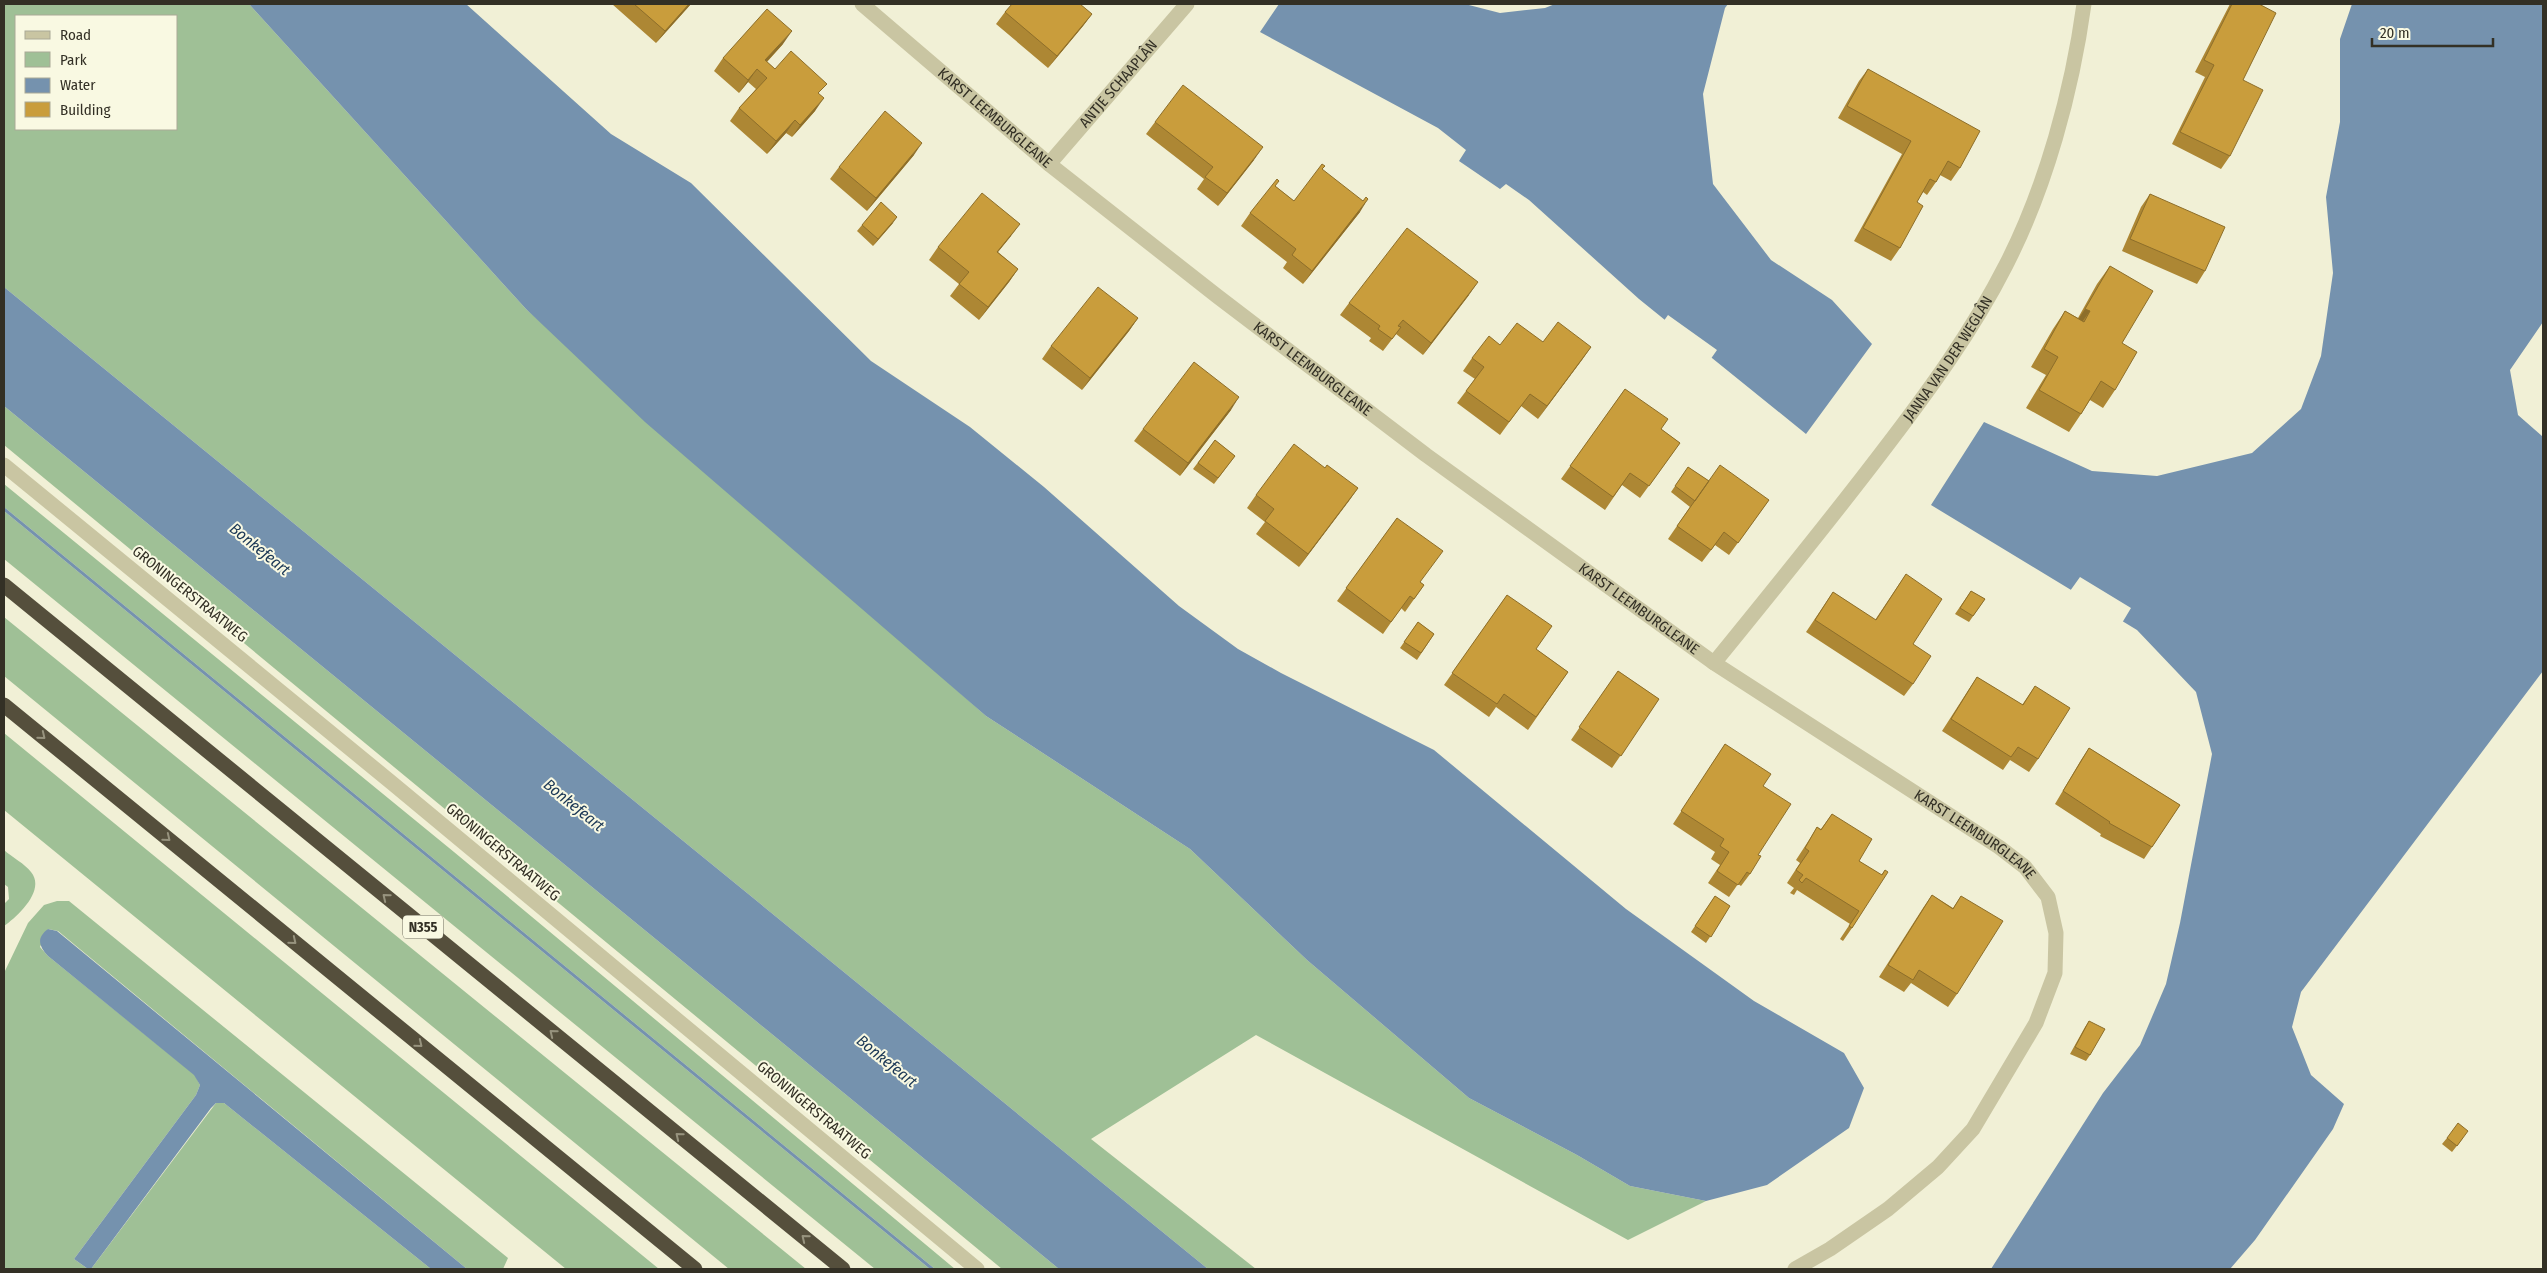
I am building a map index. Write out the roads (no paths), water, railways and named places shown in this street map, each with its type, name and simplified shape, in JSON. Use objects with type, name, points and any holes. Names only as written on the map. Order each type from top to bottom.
[{"type":"highway","name":"N355","points":[[4,586],[843,1269]]},
{"type":"highway","points":[[4,705],[695,1269]]},
{"type":"street","name":"KARST LEEMBURGLEANE","points":[[862,4],[1049,164],[1217,296],[1426,455],[1714,662],[1999,847],[2025,867],[2048,897],[2056,932],[2055,973],[2036,1024],[1973,1129],[1938,1167],[1888,1209],[1830,1250],[1795,1269]]},
{"type":"street","name":"ANTJE SCHAAPLÂN","points":[[1049,164],[1187,4]]},
{"type":"street","name":"JANNA VAN DER WEGLÂN","points":[[1714,662],[1840,507],[1902,426],[1952,358],[2006,265],[2042,180],[2068,87],[2084,4]]},
{"type":"street","name":"GRONINGERSTRAATWEG","points":[[4,464],[392,783],[977,1269]]},
{"type":"water","points":[[249,4],[466,4],[611,134],[691,183],[871,361],[970,427],[1044,487],[1179,606],[1238,649],[1281,673],[1434,750],[1626,909],[1754,1001],[1844,1053],[1864,1088],[1849,1128],[1767,1185],[1706,1201],[1630,1186],[1577,1155],[1469,1098],[1307,960],[1190,849],[986,716],[645,422],[526,309]]},
{"type":"water","points":[[1279,4],[1465,4],[1500,13],[1545,8],[1555,4],[1728,4],[1725,8],[1703,94],[1713,184],[1771,260],[1832,300],[1872,344],[1806,434],[1639,299],[1529,200],[1506,184],[1500,189],[1459,161],[1466,150],[1438,128],[1260,32]]},
{"type":"water","points":[[2352,4],[2543,4],[2543,322],[2510,370],[2518,415],[2543,437],[2543,671],[2301,992],[2292,1027],[2311,1075],[2344,1104],[2333,1129],[2255,1240],[2230,1269],[1991,1269],[2103,1093],[2140,1045],[2166,984],[2180,923],[2212,754],[2196,692],[2137,630],[1931,505],[1984,422],[2092,471],[2157,476],[2252,453],[2301,409],[2321,356],[2333,273],[2326,197],[2340,122],[2340,39]]},
{"type":"water","name":"Bonkefeart","points":[[4,287],[1208,1269],[1059,1269],[4,406]]},
{"type":"water","points":[[4,507],[935,1269],[930,1269],[4,511]]},
{"type":"water","points":[[48,929],[57,931],[467,1269],[431,1269],[224,1103],[216,1103],[211,1108],[91,1269],[88,1269],[74,1259],[196,1095],[200,1085],[194,1075],[48,956],[41,945],[40,939]]}]
